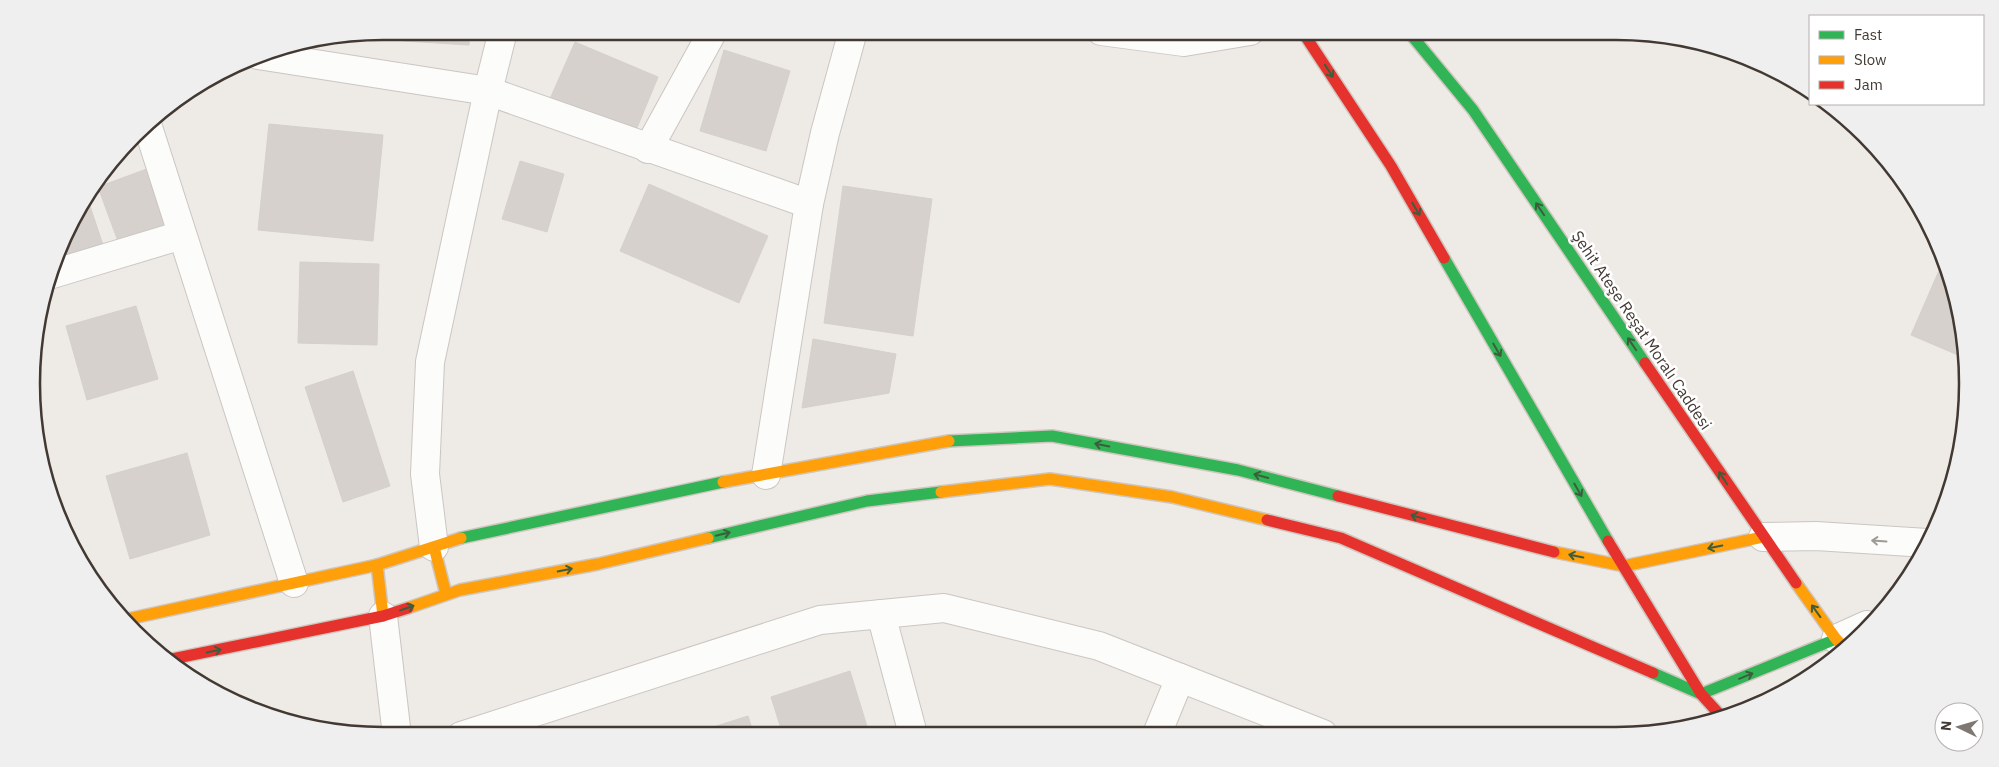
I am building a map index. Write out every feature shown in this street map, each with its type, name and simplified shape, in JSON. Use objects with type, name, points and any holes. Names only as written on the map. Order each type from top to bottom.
[{"type":"street","points":[[446,594],[434,547],[425,474],[430,362],[488,91],[501,40]]},
{"type":"street","points":[[648,149],[708,40]]},
{"type":"street","points":[[766,475],[809,204],[825,133],[851,40]]},
{"type":"street","points":[[1169,40],[1184,42],[1196,40]]},
{"type":"street","points":[[1308,40],[1391,166],[1624,566],[1701,694],[1717,712]]},
{"type":"street","name":"Şehit Ateşe Reşat Moralı Caddesi","points":[[1415,40],[1473,110],[1763,537],[1840,643]]},
{"type":"street","points":[[275,58],[488,91],[648,149],[809,204]]},
{"type":"street","points":[[150,132],[294,583]]},
{"type":"street","points":[[58,272],[182,235]]},
{"type":"street","points":[[133,618],[377,565],[457,539],[658,496],[960,439],[1052,436],[1238,470],[1523,545],[1624,566],[1763,537],[1816,536],[1920,543]]},
{"type":"street","points":[[177,658],[383,616],[446,594],[598,564],[867,501],[1050,479],[1172,497],[1341,538],[1701,694],[1838,645]]},
{"type":"street","points":[[377,565],[396,727]]},
{"type":"street","points":[[489,727],[820,620],[944,608],[1099,646],[1305,727]]},
{"type":"street","points":[[881,614],[911,727]]},
{"type":"street","points":[[1160,727],[1180,678]]},
{"type":"building","points":[[404,40],[469,40],[469,45]]},
{"type":"building","points":[[575,42],[658,77],[634,135],[550,99]]},
{"type":"building","points":[[724,50],[790,71],[766,151],[700,131]]},
{"type":"building","points":[[269,124],[383,135],[373,241],[258,230]]},
{"type":"building","points":[[520,161],[564,174],[547,232],[502,219]]},
{"type":"building","points":[[152,167],[172,224],[119,244],[99,191],[103,185]]},
{"type":"building","points":[[649,184],[768,236],[739,303],[620,251]]},
{"type":"building","points":[[843,186],[932,199],[913,336],[824,323]]},
{"type":"building","points":[[90,206],[103,245],[63,259],[75,232]]},
{"type":"building","points":[[300,262],[379,264],[377,345],[298,343]]},
{"type":"building","points":[[1940,269],[1952,316],[1957,355],[1911,335]]},
{"type":"building","points":[[136,306],[158,379],[87,400],[66,326]]},
{"type":"building","points":[[813,339],[896,354],[889,393],[802,408]]},
{"type":"building","points":[[353,371],[390,486],[343,502],[305,387]]},
{"type":"building","points":[[187,453],[210,535],[130,559],[106,476]]},
{"type":"building","points":[[850,671],[867,727],[780,727],[771,697]]},
{"type":"building","points":[[748,716],[751,727],[713,727]]},
{"type":"traffic: fast","points":[[1415,40],[1473,110],[1645,363]]},
{"type":"traffic: fast","points":[[1444,258],[1608,541]]},
{"type":"traffic: fast","points":[[949,441],[1052,436],[1238,470],[1338,496]]},
{"type":"traffic: fast","points":[[461,538],[723,482]]},
{"type":"traffic: fast","points":[[708,538],[867,501],[941,492]]},
{"type":"traffic: fast","points":[[1653,673],[1701,694],[1836,639]]},
{"type":"traffic: slow","points":[[723,482],[949,441]]},
{"type":"traffic: slow","points":[[941,492],[1050,479],[1172,497],[1267,520]]},
{"type":"traffic: slow","points":[[1554,552],[1624,566],[1763,537]]},
{"type":"traffic: slow","points":[[133,618],[377,565],[461,538]]},
{"type":"traffic: slow","points":[[408,608],[460,590],[598,564],[708,538]]},
{"type":"traffic: slow","points":[[434,547],[446,594]]},
{"type":"traffic: slow","points":[[377,565],[383,616]]},
{"type":"traffic: slow","points":[[1796,583],[1840,643]]},
{"type":"traffic: jam","points":[[1308,40],[1391,166],[1444,258]]},
{"type":"traffic: jam","points":[[1645,363],[1796,583]]},
{"type":"traffic: jam","points":[[1338,496],[1554,552]]},
{"type":"traffic: jam","points":[[1267,520],[1341,538],[1653,673]]},
{"type":"traffic: jam","points":[[1608,541],[1701,694],[1717,712]]},
{"type":"traffic: jam","points":[[177,658],[383,616],[408,608]]}]
